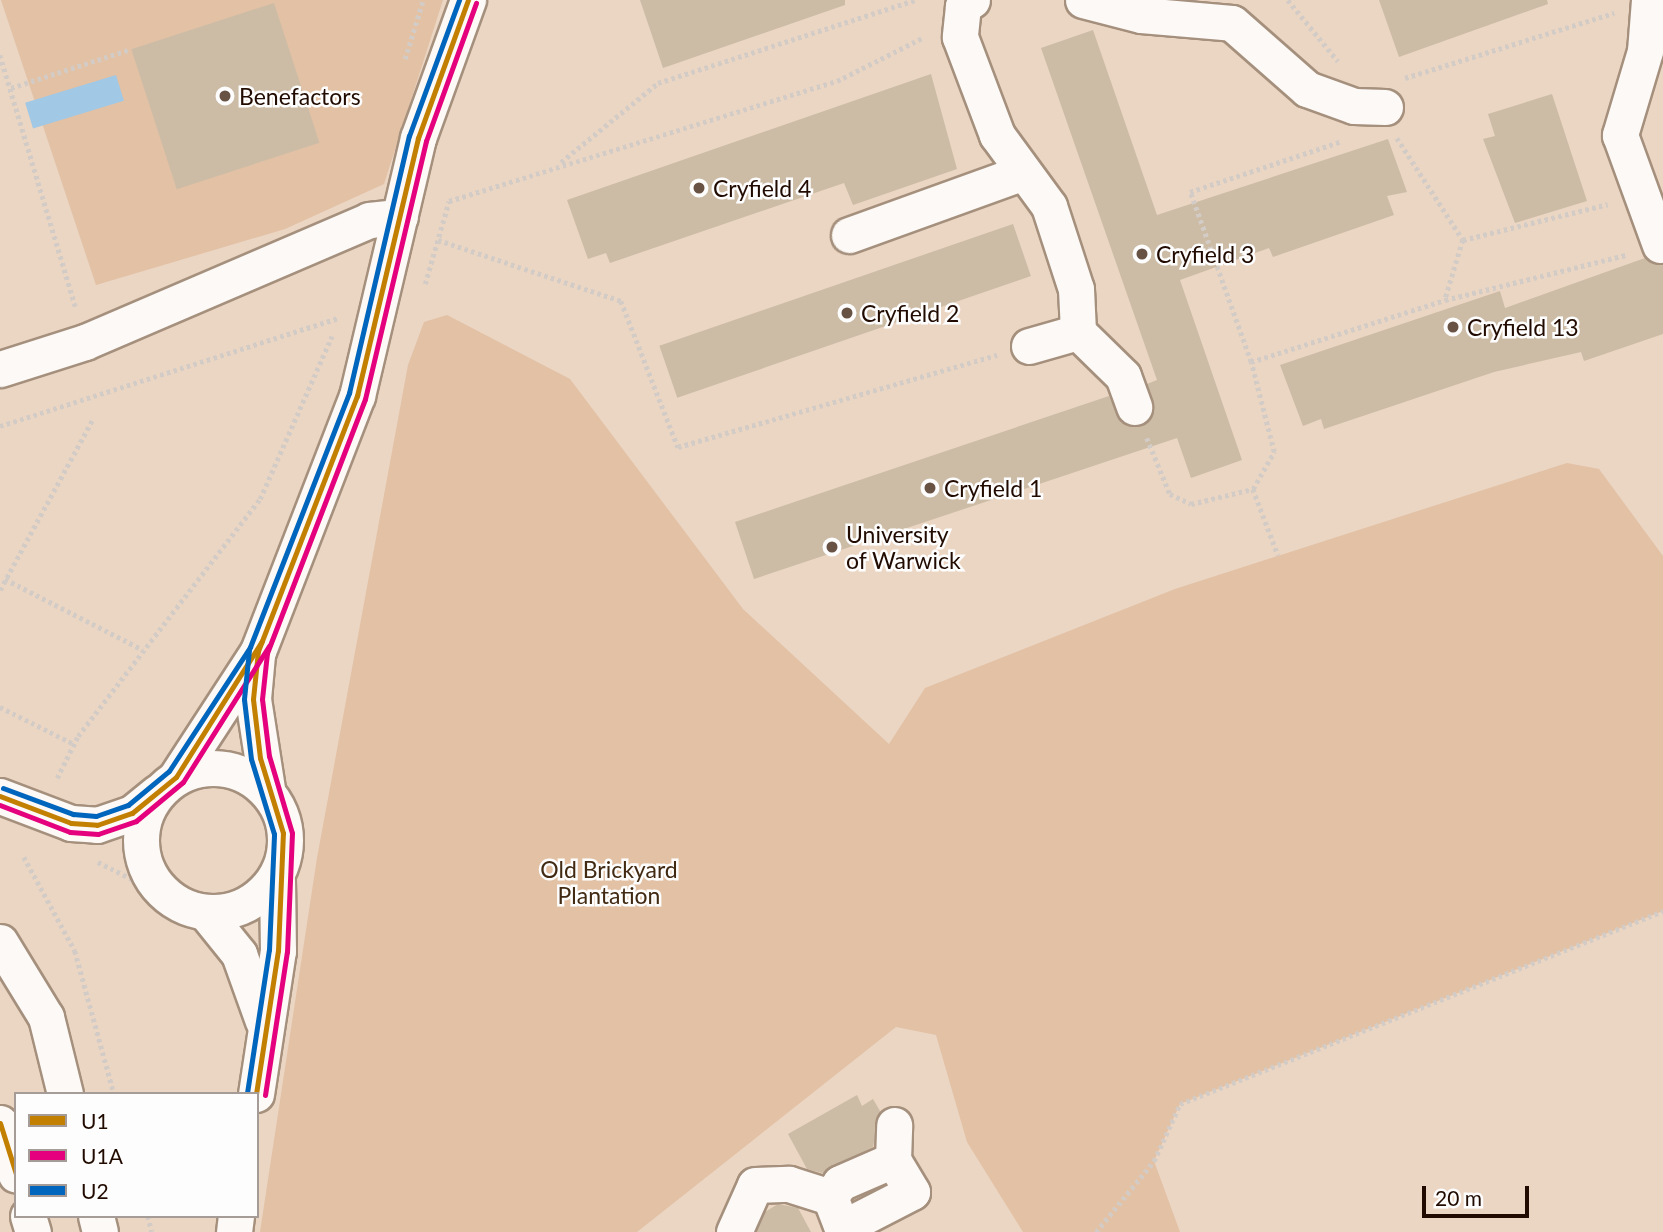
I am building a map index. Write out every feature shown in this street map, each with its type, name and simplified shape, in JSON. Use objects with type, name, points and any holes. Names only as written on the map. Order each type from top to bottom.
[{"type":"street","points":[[265,1028],[239,954],[206,913],[172,899],[141,856],[145,815],[258,651],[357,396],[437,71],[468,0]]},
{"type":"street","points":[[972,0],[963,6],[960,37],[997,135],[1021,173],[1049,206],[1076,289],[1078,332],[1123,376],[1134,407]]},
{"type":"street","points":[[1083,0],[1141,15],[1232,23],[1307,89],[1354,106],[1386,95]]},
{"type":"street","points":[[1649,1],[1645,51],[1620,135],[1660,245]]},
{"type":"street","points":[[849,235],[1021,173]]},
{"type":"street","points":[[0,369],[85,342],[369,220],[400,217]]},
{"type":"street","points":[[1029,346],[1078,332]]},
{"type":"street","points":[[256,1092],[278,951],[277,880],[283,834],[267,788],[253,699],[258,651]]},
{"type":"street","points":[[0,796],[71,823],[116,821],[166,785],[226,769],[267,788]]},
{"type":"street","points":[[206,913],[244,908],[277,880]]},
{"type":"street","points":[[0,942],[46,1017],[65,1092]]},
{"type":"street","points":[[0,1123],[14,1168]]},
{"type":"street","points":[[838,1219],[840,1182],[893,1160],[894,1125]]},
{"type":"street","points":[[734,1232],[755,1185],[789,1184],[838,1219]]},
{"type":"path","points":[[558,165],[658,83],[915,0]]},
{"type":"path","points":[[1288,0],[1340,65]]},
{"type":"path","points":[[1445,300],[1463,240],[1416,159],[1383,123],[1386,95],[1649,1]]},
{"type":"path","points":[[425,284],[449,201],[836,80],[929,34]]},
{"type":"path","points":[[11,88],[131,49]]},
{"type":"path","points":[[0,55],[85,342]]},
{"type":"path","points":[[1134,407],[1170,494],[1191,505],[1253,489],[1274,452],[1251,362],[1190,192],[1347,139]]},
{"type":"path","points":[[1463,240],[1640,196]]},
{"type":"path","points":[[438,240],[621,301],[678,447],[1029,346]]},
{"type":"path","points":[[1251,362],[1445,300],[1660,245]]},
{"type":"path","points":[[57,778],[74,744],[260,499],[342,311]]},
{"type":"path","points":[[0,426],[340,317]]},
{"type":"path","points":[[0,590],[93,419]]},
{"type":"path","points":[[1253,489],[1278,555]]},
{"type":"path","points":[[5,579],[143,650]]},
{"type":"path","points":[[0,708],[74,744]]},
{"type":"path","points":[[24,857],[75,951],[113,1092]]},
{"type":"path","points":[[1096,1232],[1154,1161],[1180,1104],[1663,911]]},
{"type":"green space","points":[[1,0],[443,0],[384,184],[285,229],[96,285]]},
{"type":"green space","name":"Old Brickyard Plantation","points":[[447,315],[570,379],[743,609],[889,744],[925,688],[1175,589],[1567,463],[1599,469],[1663,556],[1663,911],[1180,1104],[1154,1161],[1180,1232],[1023,1232],[967,1142],[936,1035],[896,1027],[637,1232],[260,1232],[317,858],[408,365],[424,322]]},
{"type":"water","points":[[116,75],[124,101],[33,129],[25,103]]},
{"type":"building","points":[[640,0],[845,0],[845,5],[663,68]]},
{"type":"building","points":[[1379,0],[1547,0],[1548,4],[1399,57]]},
{"type":"building","name":"Benefactors","points":[[274,3],[319,143],[177,189],[131,49]]},
{"type":"building","points":[[1093,30],[1157,215],[1388,139],[1407,192],[1387,196],[1394,215],[1273,257],[1269,248],[1180,280],[1242,460],[1191,478],[1177,438],[754,579],[735,522],[1109,396],[1122,423],[1140,426],[1150,419],[1147,384],[1157,380],[1041,48]]},
{"type":"building","points":[[931,74],[957,169],[853,205],[844,183],[610,263],[606,253],[588,259],[567,200]]},
{"type":"building","points":[[1552,94],[1587,201],[1515,223],[1483,139],[1495,136],[1488,114]]},
{"type":"building","name":"Cryfield 2","points":[[1013,224],[1031,276],[677,398],[659,346]]},
{"type":"building","points":[[1645,258],[1663,264],[1663,334],[1584,361],[1581,352],[1494,372],[1324,429],[1321,419],[1303,426],[1280,365],[1500,291],[1505,308]]},
{"type":"building","points":[[857,1095],[862,1106],[873,1099],[880,1111],[873,1147],[822,1173],[807,1169],[788,1134]]},
{"type":"building","points":[[778,1204],[798,1208],[811,1232],[756,1232],[765,1212]]},
{"type":"transit line","name":"U2","points":[[3,788],[73,814],[96,816],[128,805],[169,771],[250,647],[349,393],[409,136],[459,0]]},
{"type":"transit line","name":"U1","points":[[256,1092],[278,951],[283,833],[260,758],[253,699],[258,651],[357,396],[418,138],[468,0]]},
{"type":"transit line","name":"U1A","points":[[265,1095],[287,952],[292,833],[269,756],[262,699],[267,653],[365,399],[426,141],[476,3]]},
{"type":"transit line","name":"U1","points":[[0,796],[71,823],[97,825],[132,813],[176,777],[262,641]]},
{"type":"transit line","name":"U1A","points":[[0,805],[70,832],[98,834],[136,821],[183,782],[269,646]]},
{"type":"transit line","name":"U2","points":[[247,1092],[269,950],[274,834],[251,759],[244,699],[249,650]]},
{"type":"transit line","name":"U1","points":[[0,1123],[14,1168]]},
{"type":"place","name":"Benefactors","points":[[225,96]]},
{"type":"place","name":"Cryfield 4","points":[[699,188]]},
{"type":"place","name":"Cryfield 3","points":[[1142,254]]},
{"type":"place","name":"Cryfield 2","points":[[847,313]]},
{"type":"place","name":"Cryfield 13","points":[[1453,327]]},
{"type":"place","name":"Cryfield 1","points":[[930,488]]},
{"type":"place","name":"University of Warwick","points":[[832,547]]}]
